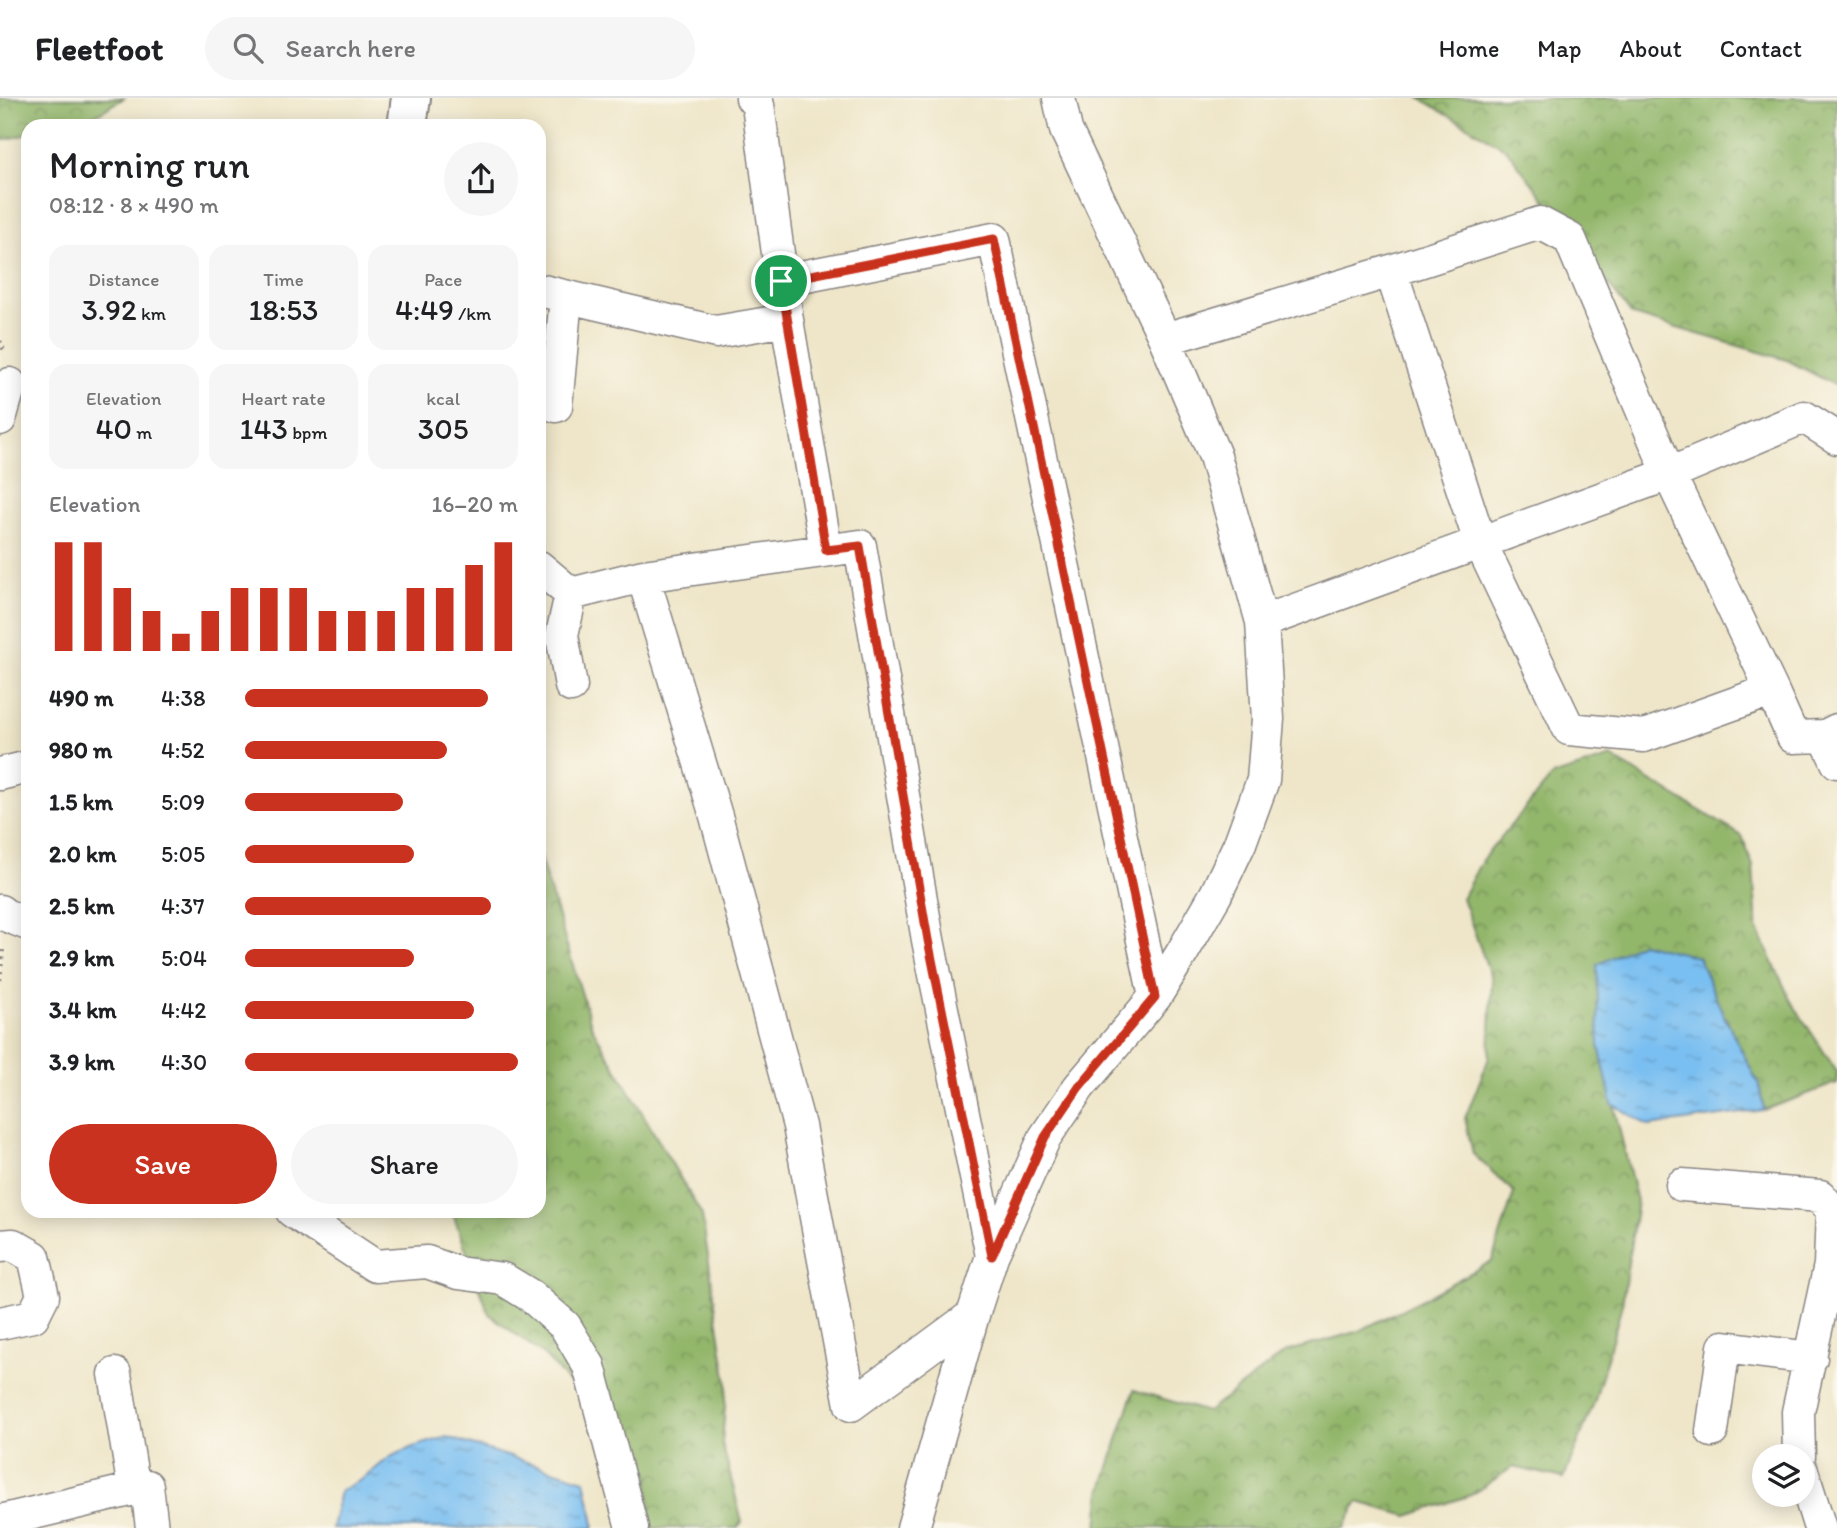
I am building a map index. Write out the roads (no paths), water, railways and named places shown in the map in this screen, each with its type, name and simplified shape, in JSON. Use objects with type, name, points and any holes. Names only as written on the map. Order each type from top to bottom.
[{"type":"street","points":[[408,119],[411,98]]},
{"type":"street","points":[[913,1528],[992,1256],[1045,1137],[1079,1087],[1155,997],[1182,953],[1216,894],[1240,843],[1263,780],[1268,719],[1262,622],[1215,456],[1165,339],[1066,130],[1059,98]]},
{"type":"street","points":[[764,100],[781,281],[826,550]]},
{"type":"street","points":[[1165,339],[1541,223],[1570,239],[1669,474],[1793,737],[1833,743]]},
{"type":"street","points":[[781,281],[994,239],[1155,997]]},
{"type":"street","points":[[1391,271],[1480,542],[1569,729],[1644,736],[1772,690]]},
{"type":"street","points":[[556,406],[553,293],[716,332],[787,320]]},
{"type":"street","points":[[0,419],[10,384]]},
{"type":"street","points":[[1262,622],[1669,474],[1804,417],[1837,438]]},
{"type":"street","points":[[571,594],[643,576],[860,546],[928,940],[992,1256]]},
{"type":"street","points":[[546,573],[571,594]]},
{"type":"street","points":[[643,576],[716,816],[799,1126],[851,1405],[973,1315]]},
{"type":"street","points":[[571,594],[562,635],[571,686]]},
{"type":"street","points":[[0,774],[21,769]]},
{"type":"street","points":[[0,911],[21,921]]},
{"type":"street","points":[[1682,1185],[1820,1196],[1832,1210],[1830,1265],[1798,1412],[1799,1444]]},
{"type":"street","points":[[303,1218],[375,1266],[427,1262],[458,1273],[503,1279],[531,1296],[565,1326],[589,1366],[632,1528]]},
{"type":"street","points":[[0,1246],[13,1245],[34,1257],[43,1296],[33,1315],[0,1323]]},
{"type":"street","points":[[1712,1431],[1724,1347],[1811,1358]]},
{"type":"street","points":[[115,1374],[134,1489]]},
{"type":"street","points":[[0,1521],[147,1486],[152,1528]]},
{"type":"street","points":[[1813,1507],[1820,1528]]},
{"type":"water","points":[[1641,943],[1698,957],[1759,1085],[1764,1110],[1649,1126],[1612,1104],[1599,1046],[1597,965]]},
{"type":"water","points":[[446,1437],[585,1480],[593,1528],[332,1528],[340,1491],[361,1480],[390,1457]]}]
